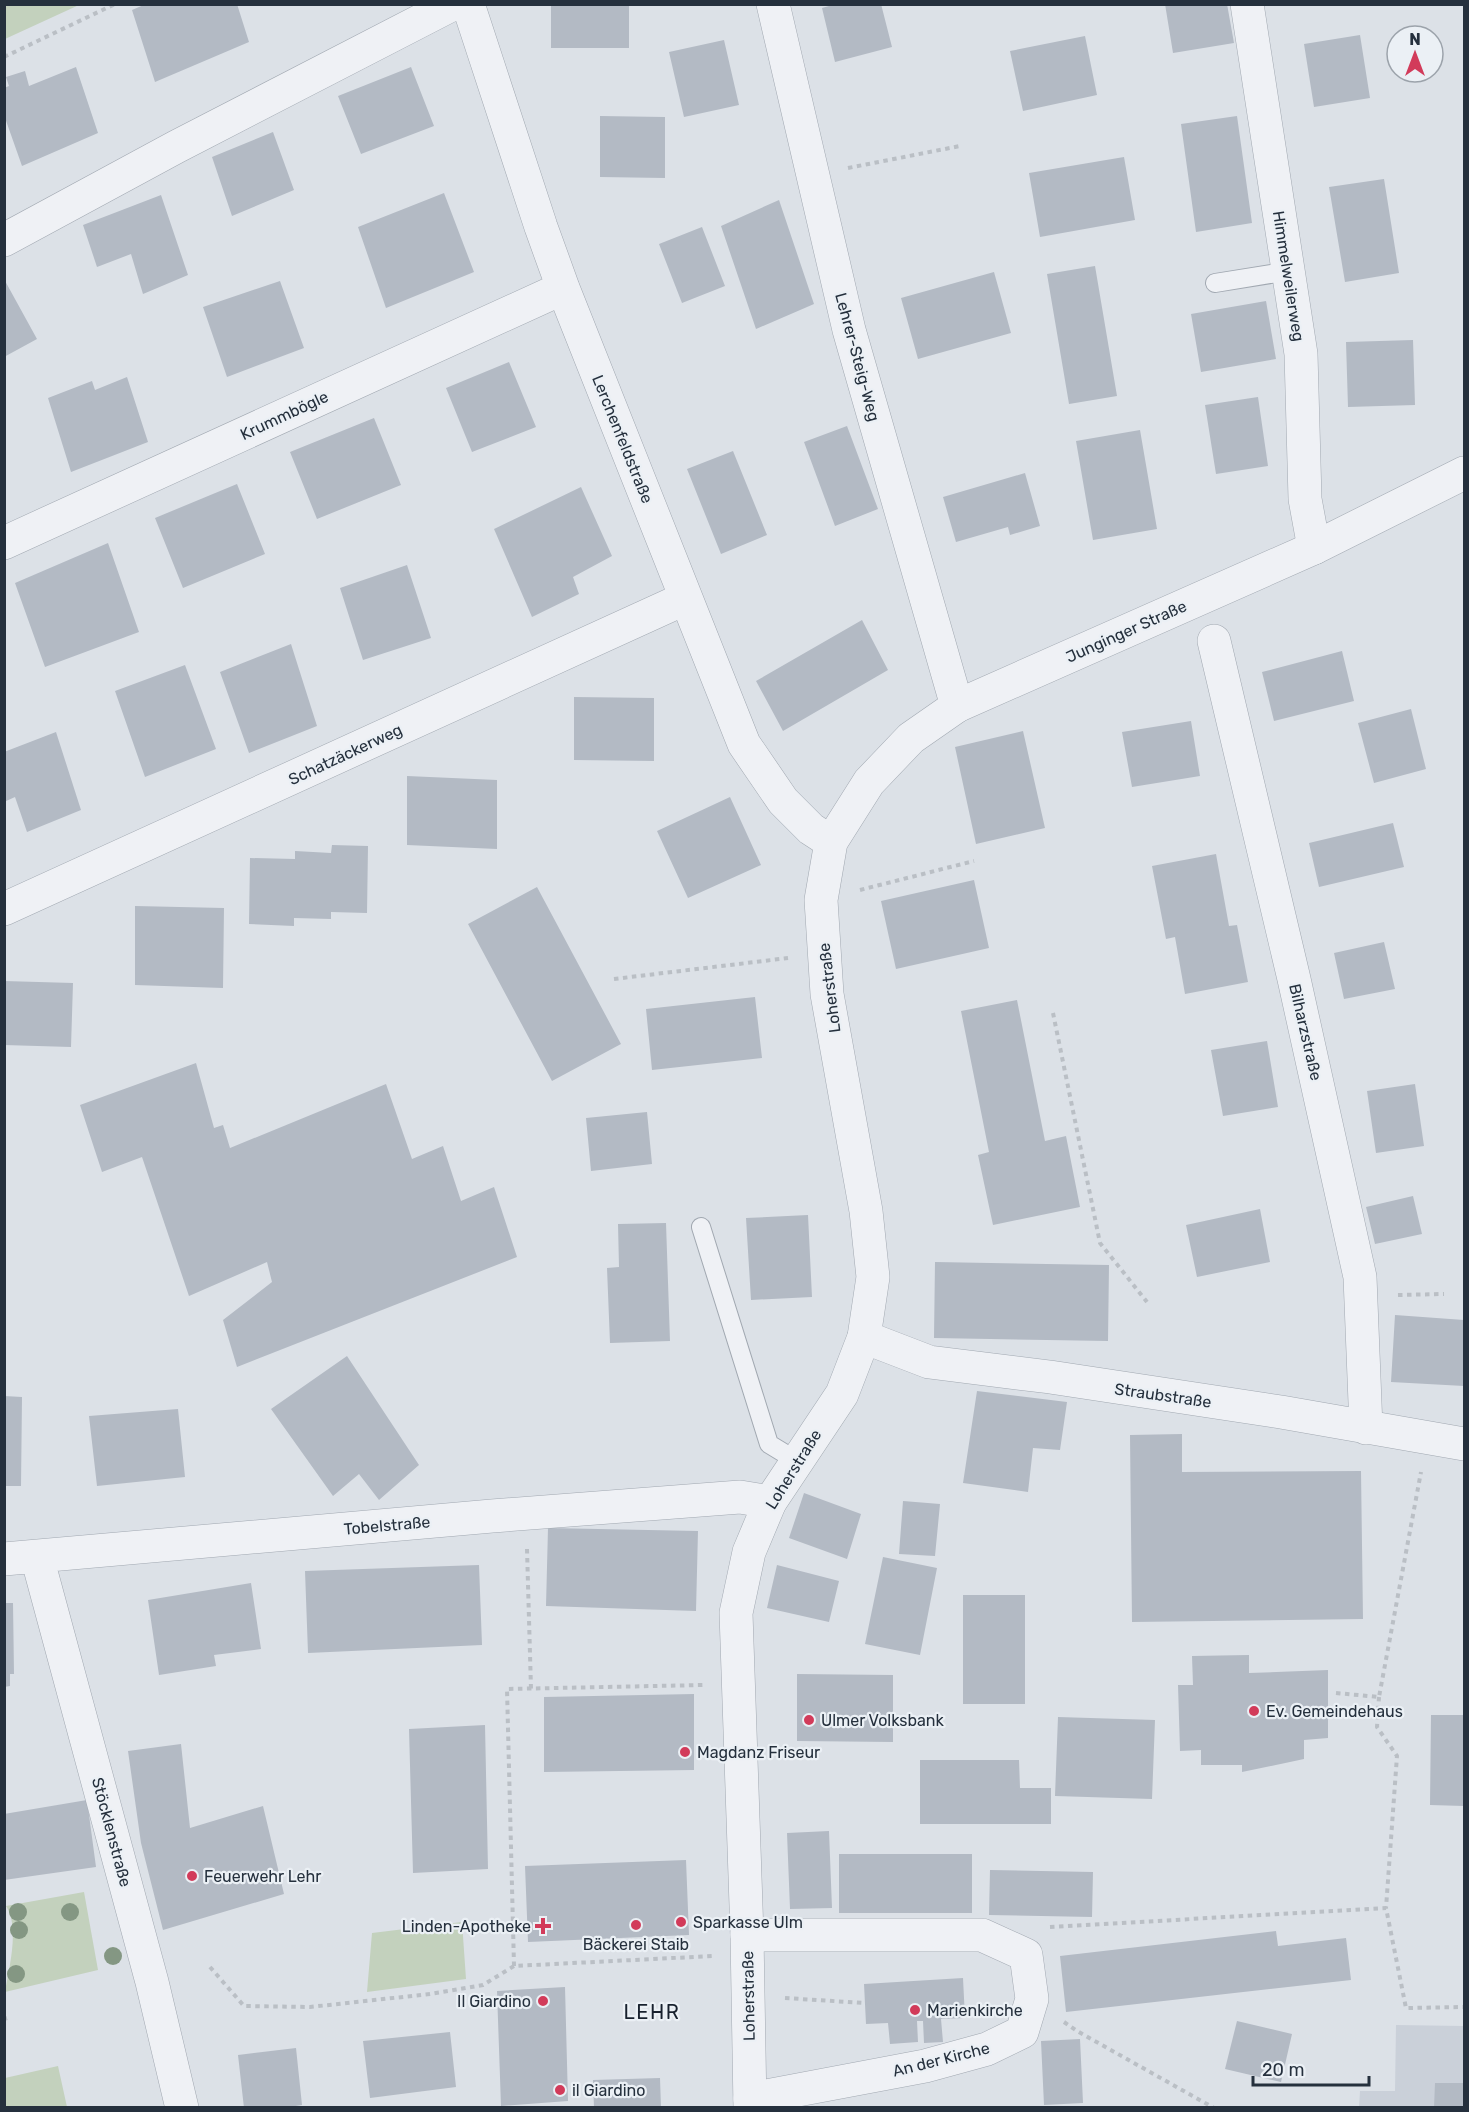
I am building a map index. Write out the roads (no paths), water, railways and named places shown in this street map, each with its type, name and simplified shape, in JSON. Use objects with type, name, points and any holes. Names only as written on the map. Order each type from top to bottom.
[{"type":"street","points":[[4,240],[176,147],[453,4]]},
{"type":"street","name":"Lerchenfeldstraße","points":[[468,4],[537,216],[563,288],[744,744],[783,801],[811,829],[831,842]]},
{"type":"street","name":"Lehrer-Steig-Weg","points":[[772,4],[849,330],[957,706]]},
{"type":"street","name":"Himmelweilerweg","points":[[1247,4],[1301,354],[1305,499],[1314,548]]},
{"type":"street","name":"Krummbögle","points":[[4,543],[563,288]]},
{"type":"street","name":"Junginger Straße","points":[[831,842],[869,782],[911,738],[957,706],[1314,548],[1464,472]]},
{"type":"street","name":"Schatzäckerweg","points":[[4,909],[686,598]]},
{"type":"street","name":"Bilharzstraße","points":[[1214,641],[1294,979],[1360,1277],[1366,1428]]},
{"type":"street","name":"Loherstraße","points":[[750,2103],[736,1613],[749,1552],[770,1502],[842,1394],[864,1337],[873,1277],[866,1210],[827,994],[821,900],[831,842]]},
{"type":"street","name":"Straubstraße","points":[[864,1337],[929,1362],[1050,1377],[1281,1412],[1464,1444]]},
{"type":"street","name":"Tobelstraße","points":[[4,1559],[526,1513],[740,1497],[770,1502]]},
{"type":"street","name":"Stöcklenstraße","points":[[37,1557],[152,1982],[182,2108]]},
{"type":"street","name":"An der Kirche","points":[[747,1935],[982,1935],[1026,1954],[1032,1999],[1022,2032],[987,2049],[925,2066],[750,2103]]},
{"type":"lane","points":[[1215,283],[1289,271]]},
{"type":"lane","points":[[701,1227],[769,1444],[797,1461]]},
{"type":"place","name":"Ev. Gemeindehaus","points":[[1254,1711]]},
{"type":"place","name":"Ulmer Volksbank","points":[[809,1720]]},
{"type":"place","name":"Magdanz Friseur","points":[[685,1752]]},
{"type":"place","name":"Feuerwehr Lehr","points":[[192,1876]]},
{"type":"place","name":"Sparkasse Ulm","points":[[681,1922]]},
{"type":"place","name":"Bäckerei Staib","points":[[636,1925]]},
{"type":"place","name":"Linden-Apotheke","points":[[543,1926]]},
{"type":"place","name":"Il Giardino","points":[[543,2001]]},
{"type":"place","name":"Marienkirche","points":[[915,2010]]},
{"type":"place","name":"il Giardino","points":[[560,2090]]},
{"type":"district","name":"LEHR","points":[[652,2012]]}]
